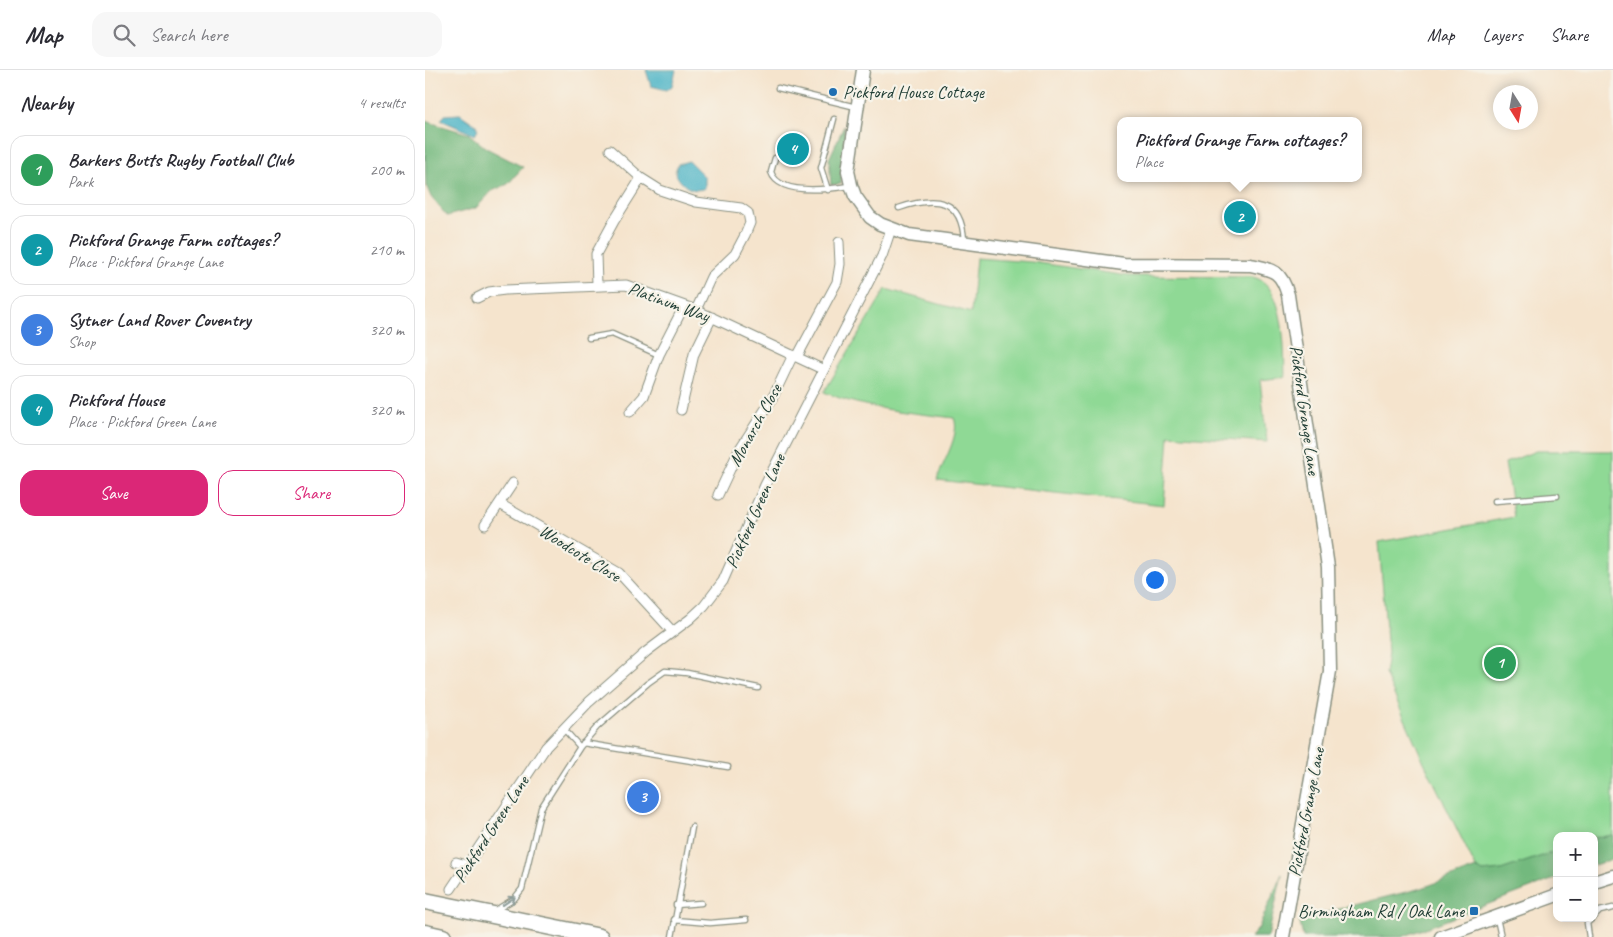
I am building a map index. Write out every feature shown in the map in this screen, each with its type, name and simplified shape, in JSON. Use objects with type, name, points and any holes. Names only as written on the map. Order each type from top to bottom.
[{"type":"highway","points":[[425,901],[600,937]]},
{"type":"highway","points":[[425,933],[443,937]]},
{"type":"street","points":[[863,70],[848,171],[855,196],[870,217],[891,229]]},
{"type":"street","points":[[610,150],[641,178],[660,190],[696,202],[724,204],[741,208],[748,213],[750,220],[735,254],[711,277],[696,310]]},
{"type":"street","points":[[597,284],[596,254],[641,178]]},
{"type":"street","name":"Pickford Grange Lane","points":[[891,229],[909,235],[1123,264],[1251,264],[1269,268],[1278,273],[1284,280],[1288,295],[1328,567],[1330,671],[1283,937]]},
{"type":"street","name":"Pickford Green Lane","points":[[451,889],[545,747],[589,702],[704,606],[723,581],[765,485],[822,369],[878,264],[891,229]]},
{"type":"street","name":"Monarch Close","points":[[718,495],[739,450],[772,399],[837,282],[840,264],[839,242]]},
{"type":"street","name":"Platinum Way","points":[[477,298],[489,292],[505,290],[597,284],[626,285],[696,310],[822,369]]},
{"type":"street","points":[[630,412],[643,396],[659,356],[684,306]]},
{"type":"street","points":[[681,410],[694,354],[712,317]]},
{"type":"street","points":[[485,525],[513,483]]},
{"type":"street","name":"Woodcote Close","points":[[500,504],[619,573],[673,632]]},
{"type":"street","points":[[456,862],[467,866]]},
{"type":"street","points":[[1598,881],[1613,876]]},
{"type":"street","points":[[1441,937],[1553,896]]},
{"type":"lane","points":[[778,88],[857,107]]},
{"type":"lane","points":[[828,190],[821,168],[834,118]]},
{"type":"lane","points":[[775,158],[771,172],[772,176],[780,182],[800,188],[828,190],[851,185]]},
{"type":"lane","points":[[899,208],[918,202],[942,202],[948,204],[955,210],[961,220],[965,242]]},
{"type":"lane","points":[[589,338],[612,334],[659,356]]},
{"type":"lane","points":[[1495,501],[1557,496]]},
{"type":"lane","points":[[489,914],[514,899],[523,884],[541,808],[582,745],[599,726],[665,671],[687,673],[758,688]]},
{"type":"lane","points":[[563,728],[582,745],[728,767]]},
{"type":"lane","points":[[672,937],[676,905],[692,827]]},
{"type":"lane","points":[[676,905],[701,903]]},
{"type":"lane","points":[[1598,913],[1613,908]]},
{"type":"lane","points":[[1497,917],[1501,937]]},
{"type":"lane","points":[[674,920],[710,923],[746,920]]},
{"type":"lane","points":[[1588,922],[1589,937]]},
{"type":"green space","points":[[425,121],[469,134],[486,148],[523,167],[508,184],[492,191],[476,208],[447,216],[431,197],[426,185]]},
{"type":"green space","points":[[844,126],[841,184],[831,185],[829,159]]},
{"type":"green space","points":[[976,258],[1032,262],[1129,276],[1253,277],[1264,282],[1272,292],[1281,319],[1285,377],[1260,380],[1267,442],[1169,435],[1164,505],[937,480],[953,441],[955,432],[954,418],[872,407],[824,392],[886,289],[971,313]]},
{"type":"green space","points":[[1536,451],[1613,451],[1613,835],[1598,837],[1598,832],[1553,832],[1553,852],[1501,870],[1483,872],[1476,868],[1422,758],[1385,674],[1388,653],[1379,542],[1514,517],[1505,463]]},
{"type":"green space","points":[[1613,835],[1613,859],[1598,864],[1598,837]]},
{"type":"green space","points":[[1553,852],[1553,880],[1402,937],[1303,937],[1299,919],[1422,888],[1476,868],[1483,872],[1501,870]]},
{"type":"green space","points":[[1282,874],[1268,937],[1251,937],[1258,929]]},
{"type":"water","points":[[646,70],[676,70],[672,86],[667,90],[651,86]]},
{"type":"water","points":[[460,114],[476,125],[478,130],[475,135],[441,120],[445,115]]},
{"type":"water","points":[[689,161],[705,177],[705,188],[700,190],[691,189],[683,184],[677,176],[675,172],[678,164]]},
{"type":"place","name":"Pickford House Cottage","points":[[833,92]]},
{"type":"place","name":"Pickford House","points":[[793,149]]},
{"type":"place","name":"Pickford Grange Farm cottages?","points":[[1240,217]]},
{"type":"place","name":"Barkers Butts Rugby Football Club","points":[[1500,663]]},
{"type":"place","name":"Sytner Land Rover Coventry","points":[[643,797]]},
{"type":"place","name":"Birmingham Rd / Oak Lane","points":[[1474,911]]}]
